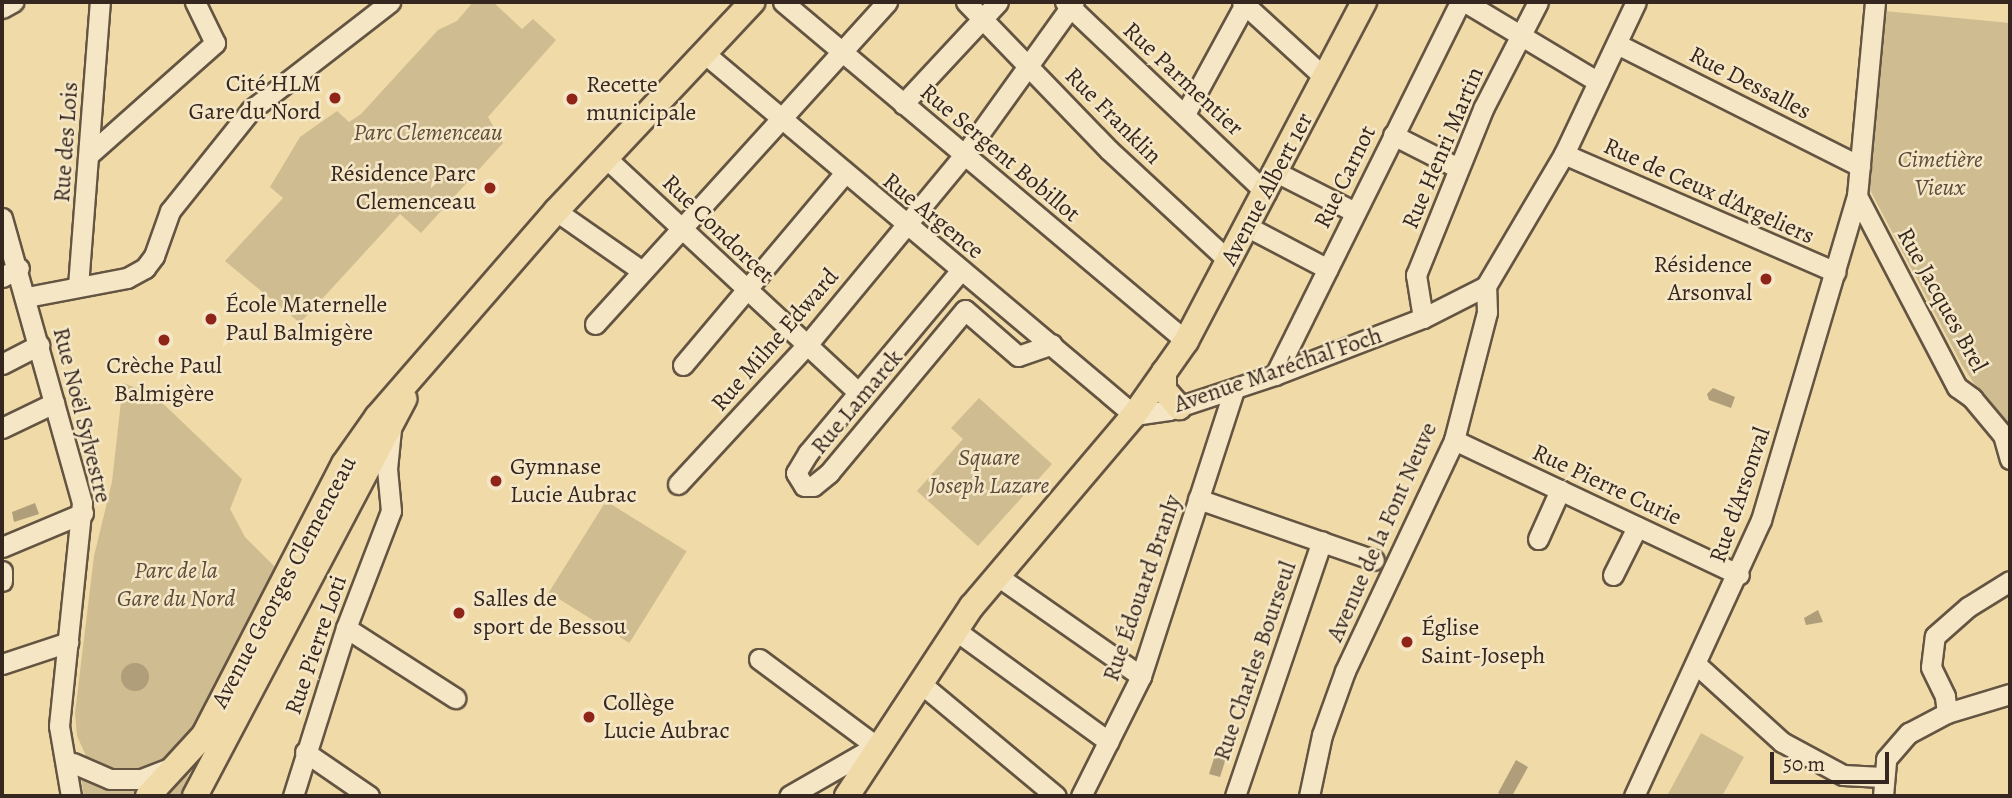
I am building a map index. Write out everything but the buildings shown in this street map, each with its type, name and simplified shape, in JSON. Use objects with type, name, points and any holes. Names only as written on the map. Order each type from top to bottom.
[{"type":"main road","name":"Avenue Georges Clemenceau","points":[[148,796],[204,735],[344,464],[419,367],[556,211],[752,2]]},
{"type":"main road","name":"Avenue Albert 1er","points":[[1134,415],[1186,341],[1364,2]]},
{"type":"main road","name":"Avenue Georges Clemenceau","points":[[195,796],[419,367]]},
{"type":"main road","points":[[1164,372],[1164,390],[1179,407]]},
{"type":"main road","points":[[847,796],[876,746],[919,682],[996,575],[1134,415]]},
{"type":"street","points":[[2,8],[12,2]]},
{"type":"street","name":"Rue des Lois","points":[[78,286],[91,153],[100,2]]},
{"type":"street","points":[[91,153],[215,43],[195,2]]},
{"type":"street","points":[[27,297],[127,278],[145,268],[154,257],[170,211],[251,110],[390,2]]},
{"type":"street","name":"Rue Sergent Bobillot","points":[[783,2],[1186,341]]},
{"type":"street","points":[[595,324],[681,226],[887,2]]},
{"type":"street","name":"Rue Franklin","points":[[966,2],[1229,261]]},
{"type":"street","points":[[904,104],[998,2]]},
{"type":"street","name":"Rue Carnot","points":[[1275,375],[1460,2]]},
{"type":"street","points":[[1465,2],[1598,82]]},
{"type":"street","name":"Rue Henri Martin","points":[[1423,318],[1416,275],[1458,169],[1538,2]]},
{"type":"street","points":[[1486,286],[1564,154],[1636,2]]},
{"type":"street","name":"Rue d'Arsonval","points":[[1634,796],[1739,575],[1761,520],[1857,196],[1875,2]]},
{"type":"street","name":"Rue Parmentier","points":[[1070,3],[1185,114],[1271,183],[1355,212]]},
{"type":"street","name":"Rue Milne Edward","points":[[678,484],[806,346],[964,155],[1070,3]]},
{"type":"street","points":[[1185,114],[1244,3],[1325,78]]},
{"type":"street","name":"Rue Dessalles","points":[[1617,44],[1860,166]]},
{"type":"street","name":"Rue Argence","points":[[704,53],[844,174],[1052,344],[1134,415]]},
{"type":"street","points":[[1393,135],[1458,169]]},
{"type":"street","name":"Rue de Ceux d'Argeliers","points":[[1564,154],[1835,272]]},
{"type":"street","name":"Rue Condorcet","points":[[606,158],[806,346],[858,391]]},
{"type":"street","points":[[683,365],[844,174]]},
{"type":"street","name":"Rue Jacques Brel","points":[[1857,196],[1957,387],[1972,398],[2003,435],[2010,459]]},
{"type":"street","points":[[556,211],[642,271]]},
{"type":"street","name":"Rue Noël Sylvestre","points":[[2,218],[10,273],[27,297],[83,513],[59,726],[80,796]]},
{"type":"street","points":[[1248,227],[1328,269]]},
{"type":"street","name":"Rue Lamarck","points":[[961,270],[808,453],[796,473],[804,486],[813,486],[829,473],[965,310]]},
{"type":"street","name":"Avenue Maréchal Foch","points":[[1134,415],[1179,407],[1275,375],[1423,318],[1486,286]]},
{"type":"street","name":"Avenue de la Font Neuve","points":[[1309,796],[1318,746],[1345,671],[1454,440],[1487,312],[1486,286]]},
{"type":"street","points":[[942,292],[1018,356],[1031,355],[1052,344]]},
{"type":"street","points":[[2,364],[39,345]]},
{"type":"street","name":"Rue Édouard Branly","points":[[1081,796],[1141,676],[1234,390]]},
{"type":"street","points":[[2,428],[54,403]]},
{"type":"street","name":"Rue Pierre Loti","points":[[293,796],[346,628],[391,511],[387,469],[390,427]]},
{"type":"street","name":"Rue Pierre Curie","points":[[1454,440],[1739,575]]},
{"type":"street","points":[[1538,539],[1560,490]]},
{"type":"street","points":[[337,525],[362,498],[375,492],[384,497],[391,511]]},
{"type":"street","points":[[1198,499],[1374,560]]},
{"type":"street","points":[[2,547],[83,513]]},
{"type":"street","points":[[1613,575],[1637,527]]},
{"type":"street","name":"Rue Charles Bourseul","points":[[1235,796],[1322,541]]},
{"type":"street","points":[[2,571],[2,581]]},
{"type":"street","points":[[996,575],[1141,676]]},
{"type":"street","points":[[1947,713],[1945,696],[1931,667],[1935,636],[1968,607],[2010,582]]},
{"type":"street","points":[[346,628],[455,698]]},
{"type":"street","points":[[955,630],[1109,742]]},
{"type":"street","points":[[2,664],[68,642]]},
{"type":"street","points":[[759,659],[876,746],[789,796]]},
{"type":"street","points":[[1697,665],[1782,742],[1843,775],[1883,786],[1886,759],[1909,733],[1947,713],[2010,694]]},
{"type":"street","points":[[919,682],[1056,796]]},
{"type":"street","points":[[305,752],[369,796]]},
{"type":"street","points":[[70,757],[110,779],[141,779],[173,767]]},
{"type":"street","name":"Rue Noël Sylvestre","points":[[70,757],[71,796]]},
{"type":"green space","name":"Parc Clemenceau","points":[[473,2],[493,2],[522,29],[533,19],[556,40],[488,117],[503,143],[421,233],[400,214],[300,323],[225,261],[283,198],[270,187],[300,137],[337,111],[349,122],[361,114],[438,30],[457,21]]},
{"type":"green space","name":"Cimetière Vieux","points":[[1884,11],[2010,23],[2010,438],[1962,365],[1869,188]]},
{"type":"green space","name":"Parc de la Gare du Nord","points":[[123,383],[153,394],[242,479],[230,509],[245,537],[278,570],[197,728],[160,764],[139,774],[98,768],[87,758],[77,736],[75,713],[94,556],[112,482]]},
{"type":"green space","name":"Square Joseph Lazare","points":[[979,398],[1052,464],[978,546],[917,491],[963,439],[951,428]]},
{"type":"green space","points":[[606,501],[687,551],[629,643],[549,593]]},
{"type":"green space","points":[[1701,733],[1744,757],[1722,796],[1667,796]]},
{"type":"green space","points":[[192,765],[181,796],[165,796]]},
{"type":"green space","points":[[81,777],[150,780],[137,796],[84,796]]},
{"type":"shaded area","points":[[1713,388],[1735,397],[1731,408],[1709,400],[1707,394]]},
{"type":"shaded area","points":[[35,503],[39,514],[14,522],[12,512]]},
{"type":"shaded area","points":[[1818,610],[1823,622],[1806,625],[1804,618]]},
{"type":"shaded area","points":[[135,663],[145,667],[149,677],[145,687],[135,691],[125,687],[121,677],[125,667]]},
{"type":"shaded area","points":[[1224,751],[1227,755],[1220,777],[1209,774],[1216,752]]},
{"type":"shaded area","points":[[1516,760],[1528,767],[1512,796],[1504,796],[1498,793]]},
{"type":"place","name":"Cité HLM Gare du Nord","points":[[335,98]]},
{"type":"place","name":"Recette municipale","points":[[572,99]]},
{"type":"place","name":"Résidence Parc Clemenceau","points":[[490,188]]},
{"type":"place","name":"Résidence Arsonval","points":[[1766,279]]},
{"type":"place","name":"École Maternelle Paul Balmigère","points":[[211,319]]},
{"type":"place","name":"Crèche Paul Balmigère","points":[[164,340]]},
{"type":"place","name":"Gymnase Lucie Aubrac","points":[[496,481]]},
{"type":"place","name":"Salles de sport de Bessou","points":[[459,613]]},
{"type":"place","name":"Église Saint-Joseph","points":[[1407,642]]},
{"type":"place","name":"Collège Lucie Aubrac","points":[[589,717]]}]
